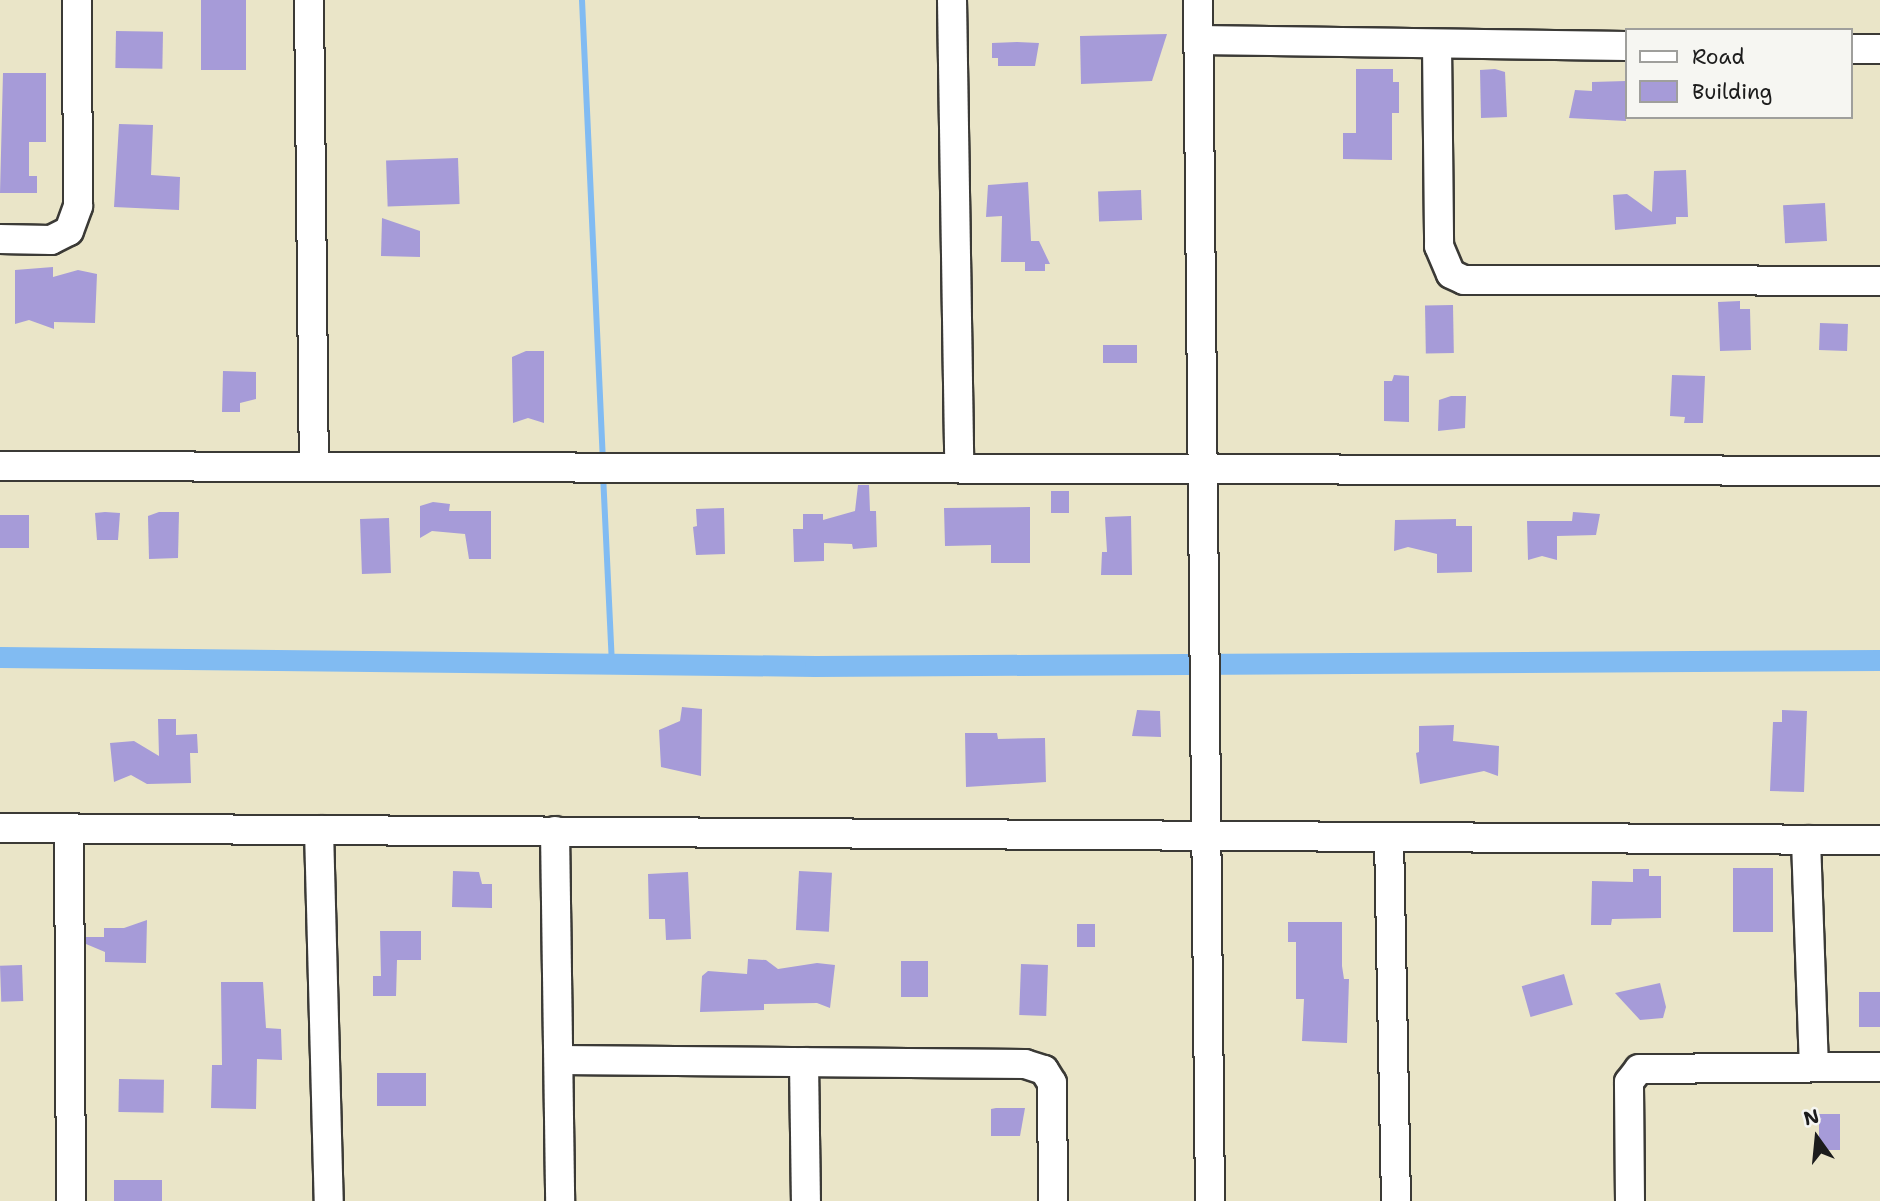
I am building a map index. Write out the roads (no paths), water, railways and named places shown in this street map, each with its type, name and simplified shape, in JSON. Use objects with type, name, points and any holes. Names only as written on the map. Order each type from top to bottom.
[{"type":"street","points":[[0,239],[51,240],[69,231],[78,206],[77,0]]},
{"type":"street","points":[[309,0],[314,466]]},
{"type":"street","points":[[952,0],[959,468]]},
{"type":"street","points":[[1198,0],[1210,1201]]},
{"type":"street","points":[[1199,40],[1624,46]]},
{"type":"street","points":[[1437,44],[1439,246],[1451,274],[1464,280],[1880,281]]},
{"type":"street","points":[[1852,49],[1880,49]]},
{"type":"street","points":[[0,466],[1880,471]]},
{"type":"street","points":[[0,828],[1880,840]]},
{"type":"street","points":[[69,828],[71,1201]]},
{"type":"street","points":[[319,830],[329,1201]]},
{"type":"street","points":[[555,831],[560,1201]]},
{"type":"street","points":[[1389,837],[1396,1201]]},
{"type":"street","points":[[1806,840],[1814,1066]]},
{"type":"street","points":[[559,1060],[1025,1064],[1044,1070],[1052,1083],[1053,1201]]},
{"type":"street","points":[[804,1062],[806,1201]]},
{"type":"street","points":[[1630,1201],[1629,1082],[1639,1069],[1880,1067]]},
{"type":"waterway","points":[[582,0],[603,460]]},
{"type":"waterway","points":[[603,474],[612,665]]},
{"type":"waterway","points":[[0,657],[815,666],[1880,660]]}]
